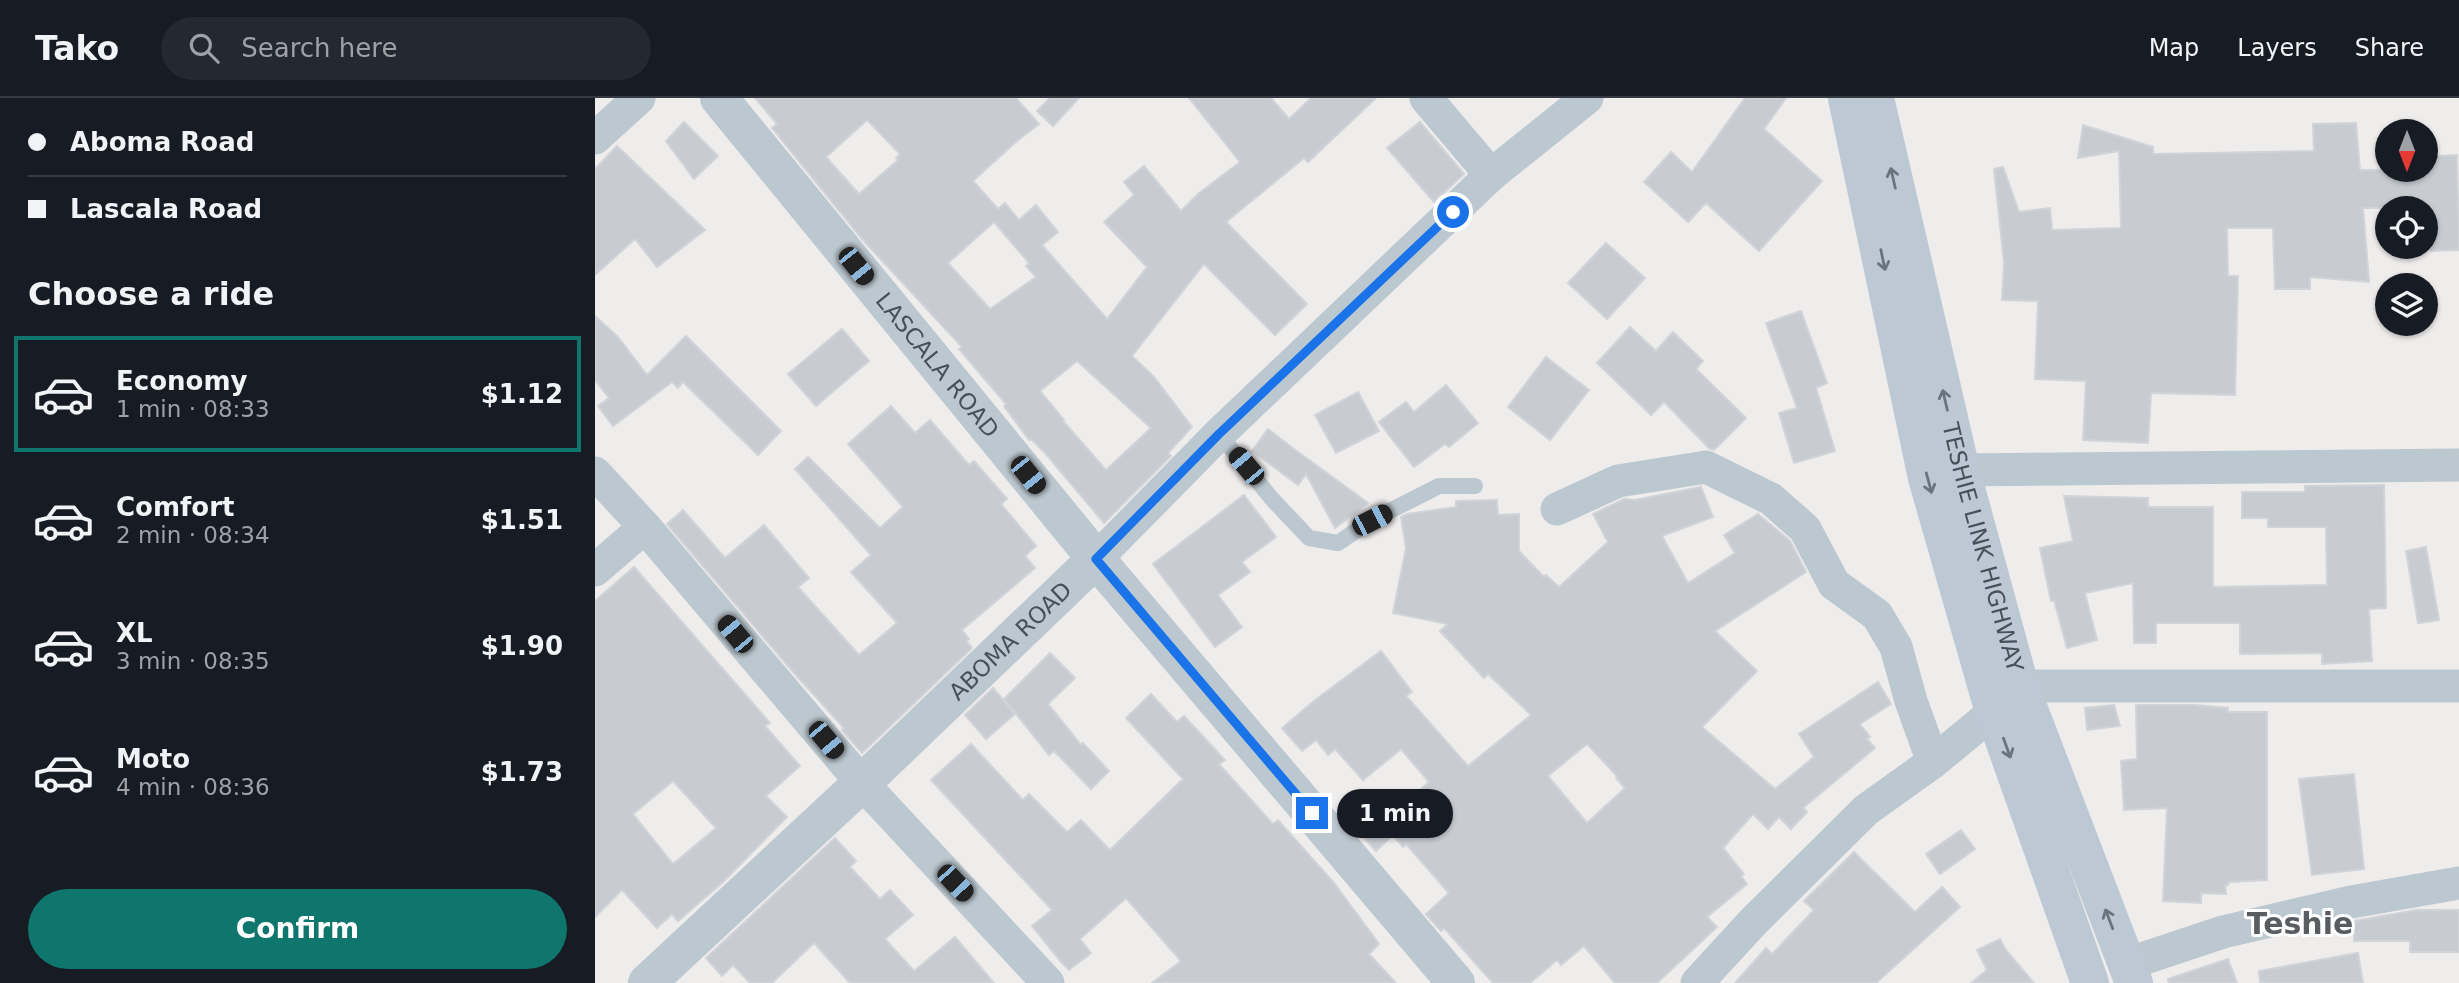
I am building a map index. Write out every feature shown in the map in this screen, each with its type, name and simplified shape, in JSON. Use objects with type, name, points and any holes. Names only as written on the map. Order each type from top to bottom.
[{"type":"main road","name":"TESHIE LINK HIGHWAY","points":[[1847,98],[1927,478],[2007,699],[2090,983]]},
{"type":"main road","name":"TESHIE LINK HIGHWAY","points":[[1875,98],[1961,470],[2007,699],[2130,973]]},
{"type":"street","points":[[595,138],[639,98]]},
{"type":"street","name":"LASCALA ROAD","points":[[719,98],[1096,559],[1456,983]]},
{"type":"street","points":[[1426,98],[1491,175]]},
{"type":"street","name":"ABOMA ROAD","points":[[647,983],[862,783],[1096,559],[1219,434],[1491,175],[1587,98]]},
{"type":"street","points":[[1961,470],[2459,465]]},
{"type":"street","points":[[1557,509],[1618,481],[1706,467],[1771,499],[1805,529],[1834,584],[1877,615],[1896,647],[1911,701],[1933,762]]},
{"type":"street","points":[[595,473],[645,527],[862,783],[1048,983]]},
{"type":"street","points":[[595,570],[645,527]]},
{"type":"street","points":[[1697,983],[1753,922],[1866,810],[1933,762],[2007,699],[2459,686]]},
{"type":"street","points":[[2130,973],[2223,932],[2351,902],[2459,883]]},
{"type":"lane","points":[[1219,434],[1272,499],[1309,538],[1338,543],[1372,520],[1439,486],[1475,486]]},
{"type":"building","points":[[755,98],[1016,98],[1039,124],[973,181],[998,209],[1005,203],[1019,220],[1036,205],[1058,232],[1042,245],[1107,319],[1147,267],[1104,222],[1134,195],[1124,182],[1144,166],[1181,211],[1198,194],[1240,162],[1189,98],[1271,98],[1289,119],[1311,98],[1376,98],[1308,162],[1304,158],[1226,222],[1307,304],[1275,335],[1204,264],[1132,356],[1154,377],[1192,427],[1168,453],[1171,456],[1104,523],[1045,453],[1029,440],[1004,406],[1006,404],[959,349],[962,347],[862,239],[772,128],[777,124]],"holes":[[[867,120],[900,154],[896,158],[898,160],[859,194],[826,157]],[[994,222],[1029,263],[1026,266],[1036,277],[990,309],[948,263]],[[1077,361],[1151,428],[1106,470],[1040,391]]]},
{"type":"building","points":[[1050,98],[1079,98],[1053,126],[1037,111]]},
{"type":"building","points":[[1745,98],[1786,98],[1764,129],[1822,181],[1759,251],[1706,203],[1688,222],[1644,182],[1671,152],[1692,172]]},
{"type":"building","points":[[684,122],[718,156],[694,179],[666,141]]},
{"type":"building","points":[[1420,122],[1464,174],[1434,202],[1387,148]]},
{"type":"building","points":[[2356,123],[2360,170],[2375,170],[2375,182],[2438,182],[2438,156],[2457,155],[2459,250],[2438,251],[2438,196],[2375,196],[2375,208],[2363,208],[2369,282],[2310,277],[2310,289],[2275,289],[2273,228],[2227,228],[2228,276],[2238,276],[2235,395],[2151,393],[2148,443],[2083,440],[2086,381],[2035,379],[2038,301],[2002,300],[2004,263],[1994,169],[2003,167],[2019,212],[2050,208],[2052,230],[2121,228],[2119,151],[2078,158],[2083,125],[2153,147],[2153,154],[2314,151],[2313,124]]},
{"type":"building","points":[[617,146],[705,230],[657,267],[635,239],[595,275],[595,169]]},
{"type":"building","points":[[1606,243],[1645,278],[1607,319],[1568,283]]},
{"type":"building","points":[[1801,311],[1827,383],[1816,388],[1835,451],[1794,463],[1779,413],[1797,408],[1766,323]]},
{"type":"building","points":[[595,316],[618,337],[647,375],[686,336],[781,431],[758,455],[683,382],[678,388],[672,382],[613,426],[598,406],[609,398],[595,380]]},
{"type":"building","points":[[1630,327],[1656,351],[1673,332],[1703,361],[1696,369],[1746,418],[1714,450],[1664,402],[1651,415],[1597,363]]},
{"type":"building","points":[[842,329],[869,361],[816,406],[788,374]]},
{"type":"building","points":[[1546,357],[1589,390],[1550,440],[1508,407]]},
{"type":"building","points":[[1446,385],[1478,423],[1449,447],[1445,444],[1414,467],[1379,422],[1406,402],[1414,412]]},
{"type":"building","points":[[1358,392],[1379,431],[1336,453],[1315,415]]},
{"type":"building","points":[[891,406],[915,433],[930,420],[969,465],[974,461],[1007,499],[1001,504],[1036,546],[1025,556],[1035,568],[962,630],[972,648],[862,753],[842,730],[844,728],[667,524],[683,510],[725,558],[764,525],[809,578],[798,587],[859,655],[897,623],[851,572],[871,555],[795,469],[808,457],[880,528],[903,507],[848,444]]},
{"type":"building","points":[[1268,429],[1368,503],[1335,528],[1306,474],[1298,485],[1252,451]]},
{"type":"building","points":[[2384,485],[2386,608],[2369,609],[2372,661],[2322,664],[2322,653],[2240,654],[2240,623],[2156,623],[2156,643],[2134,643],[2133,583],[2085,593],[2097,640],[2067,648],[2054,600],[2051,601],[2040,548],[2073,541],[2064,496],[2148,498],[2148,507],[2213,507],[2213,587],[2327,585],[2326,527],[2268,527],[2268,518],[2242,518],[2242,492],[2305,492],[2305,486]]},
{"type":"building","points":[[1701,487],[1713,517],[1662,536],[1688,583],[1735,553],[1724,535],[1758,514],[1790,541],[1806,572],[1715,631],[1757,671],[1702,727],[1775,789],[1814,757],[1799,734],[1878,682],[1891,704],[1860,724],[1875,748],[1803,808],[1807,812],[1791,829],[1779,817],[1768,829],[1753,814],[1723,848],[1744,874],[1741,876],[1747,884],[1707,917],[1717,927],[1657,983],[1615,983],[1584,946],[1561,965],[1557,960],[1530,983],[1493,983],[1444,928],[1441,931],[1426,914],[1449,893],[1406,844],[1403,847],[1393,835],[1376,851],[1347,818],[1367,801],[1384,821],[1429,782],[1401,749],[1363,780],[1335,749],[1328,755],[1316,740],[1302,751],[1282,728],[1381,651],[1412,692],[1406,696],[1468,766],[1531,715],[1488,674],[1484,678],[1440,631],[1448,624],[1393,613],[1406,548],[1401,517],[1456,507],[1456,501],[1497,500],[1498,515],[1519,514],[1519,551],[1544,577],[1546,575],[1559,587],[1608,542],[1593,514],[1624,499],[1635,500]],"holes":[[[1587,744],[1625,788],[1587,823],[1548,776]]]},
{"type":"building","points":[[1244,495],[1276,537],[1242,562],[1250,572],[1218,595],[1242,627],[1215,647],[1153,564]]},
{"type":"building","points":[[2426,547],[2439,620],[2418,623],[2406,551]]},
{"type":"building","points":[[634,567],[770,723],[765,726],[800,766],[766,796],[787,817],[723,882],[678,921],[672,914],[657,928],[622,890],[595,917],[595,601]],"holes":[[[673,781],[716,828],[673,864],[633,814]]]},
{"type":"building","points":[[1050,653],[1075,678],[1048,704],[1081,745],[1083,743],[1109,771],[1091,789],[1054,751],[1049,755],[1004,699]]},
{"type":"building","points":[[993,688],[1015,714],[986,739],[965,715]]},
{"type":"building","points":[[1151,694],[1177,722],[1184,716],[1225,760],[1219,764],[1273,824],[1278,820],[1334,883],[1379,944],[1369,954],[1396,983],[1152,983],[1181,961],[1126,898],[1080,939],[1091,953],[1069,970],[1061,962],[1032,926],[1052,910],[931,780],[971,744],[1023,800],[1029,794],[1067,832],[1081,820],[1110,850],[1183,779],[1126,718]]},
{"type":"building","points":[[2114,705],[2120,726],[2087,730],[2085,708]]},
{"type":"building","points":[[2136,705],[2195,705],[2228,708],[2228,712],[2267,712],[2267,880],[2229,882],[2225,885],[2226,894],[2201,893],[2201,903],[2163,901],[2167,808],[2124,810],[2121,761],[2137,759]]},
{"type":"building","points":[[2354,774],[2364,869],[2312,875],[2299,779]]},
{"type":"building","points":[[1961,830],[1975,849],[1940,874],[1926,854]]},
{"type":"building","points":[[835,838],[856,861],[850,867],[880,899],[890,890],[913,915],[885,939],[914,971],[955,937],[994,983],[850,983],[814,943],[772,983],[750,983],[733,965],[722,976],[706,958]]},
{"type":"building","points":[[1854,852],[1915,912],[1942,887],[1960,907],[1876,983],[1735,983],[1766,948],[1772,954],[1814,910],[1804,901]]},
{"type":"building","points":[[2416,910],[2459,910],[2459,952],[2410,952],[2410,941],[2354,941],[2354,921]]},
{"type":"building","points":[[2000,939],[2034,983],[1971,983],[1987,970],[1977,950]]},
{"type":"building","points":[[2358,953],[2363,983],[2260,983],[2259,971]]},
{"type":"building","points":[[2228,959],[2237,983],[2169,983],[2168,979]]},
{"type":"district","name":"Teshie","points":[[2300,924]]},
{"type":"route","points":[[1312,813],[1096,559],[1219,434],[1453,212]]}]
